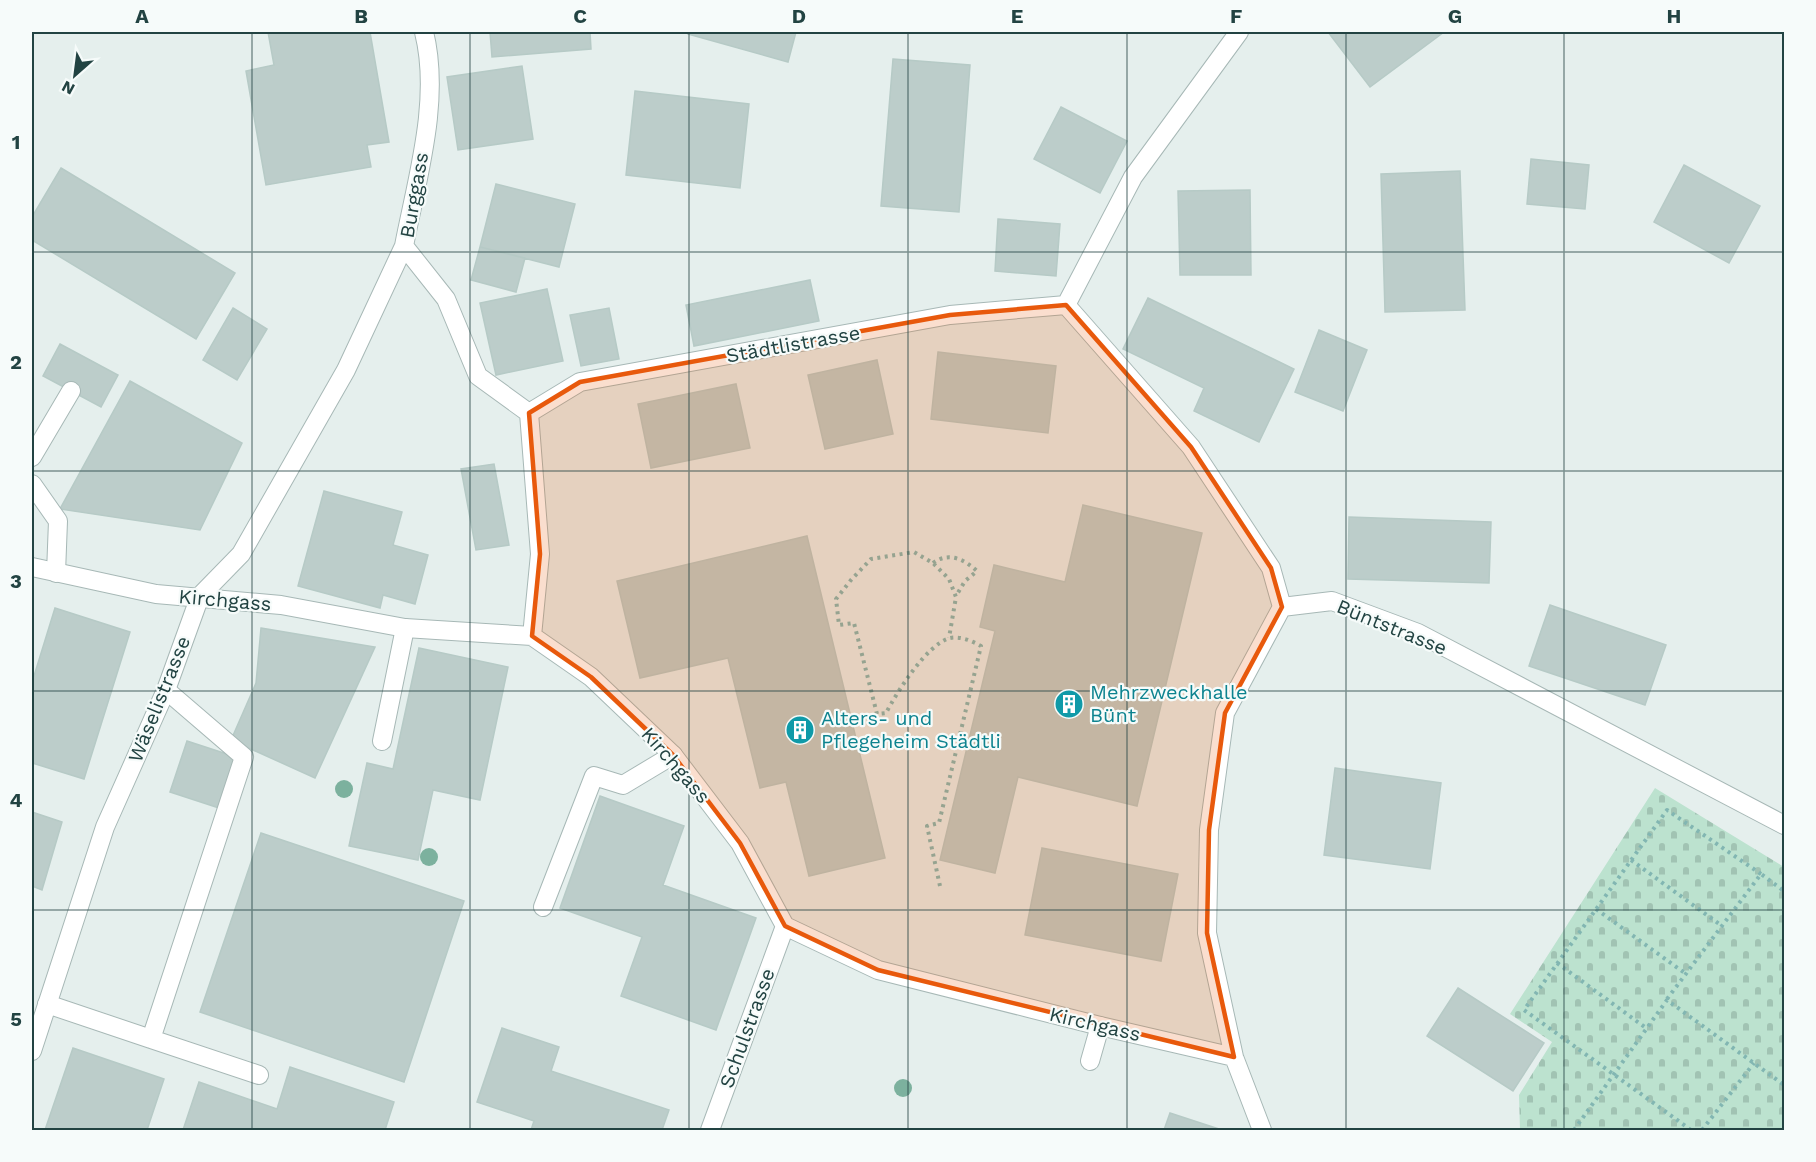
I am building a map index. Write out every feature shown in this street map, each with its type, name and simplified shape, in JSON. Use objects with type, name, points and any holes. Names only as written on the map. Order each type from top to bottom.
[{"type":"street","name":"Burggass","points":[[424,32],[427,45],[430,108],[404,246],[446,299],[478,376],[530,413]]},
{"type":"street","points":[[1239,32],[1133,177],[1065,305],[1191,447],[1271,568],[1282,607],[1225,713],[1209,830],[1207,933],[1234,1057],[1262,1131]]},
{"type":"street","name":"Wäselistrasse","points":[[32,1051],[105,827],[166,690],[200,596],[241,554],[346,370],[404,246]]},
{"type":"street","name":"Städtlistrasse","points":[[530,413],[580,382],[950,315],[1065,305]]},
{"type":"street","points":[[32,457],[71,391]]},
{"type":"street","points":[[530,413],[540,554],[532,636]]},
{"type":"street","points":[[32,484],[58,521],[56,573]]},
{"type":"street","name":"Kirchgass","points":[[32,567],[156,594],[200,596],[281,605],[405,627],[532,636],[591,677],[674,755],[740,843],[785,926],[878,970],[1234,1057]]},
{"type":"street","name":"Büntstrasse","points":[[1282,607],[1332,601],[1418,633],[1785,825]]},
{"type":"street","points":[[382,741],[405,627]]},
{"type":"street","points":[[151,1039],[244,757],[166,690]]},
{"type":"street","points":[[543,907],[594,776],[623,785],[674,755]]},
{"type":"street","name":"Schulstrasse","points":[[710,1131],[785,926]]},
{"type":"street","points":[[47,1004],[259,1075]]},
{"type":"street","points":[[1090,1060],[1100,1026]]},
{"type":"path","points":[[940,886],[927,826],[939,823],[981,646],[967,639],[950,638],[931,649],[895,695],[886,712],[878,714],[854,623],[839,625],[836,599],[871,559],[914,552],[933,563],[949,579],[956,597]]},
{"type":"path","points":[[933,563],[939,558],[950,557],[967,561],[977,571],[965,581],[956,597],[950,638]]},
{"type":"path","points":[[1691,1131],[1524,1010],[1667,810],[1785,891]]},
{"type":"path","points":[[1631,860],[1722,926]]},
{"type":"path","points":[[1574,1131],[1646,1028],[1761,874]]},
{"type":"path","points":[[1596,909],[1686,974]]},
{"type":"path","points":[[1557,963],[1646,1028]]},
{"type":"path","points":[[1667,1000],[1785,1085]]},
{"type":"path","points":[[1702,1131],[1754,1063]]},
{"type":"highlighted area","points":[[1066,305],[1191,447],[1271,568],[1282,607],[1225,713],[1209,830],[1207,933],[1234,1057],[878,970],[785,926],[740,843],[673,755],[591,677],[532,636],[540,554],[529,413],[580,382],[950,315]]},
{"type":"green space","points":[[1655,788],[1784,867],[1784,1130],[1520,1130],[1519,1095],[1552,1042],[1510,1014]]},
{"type":"building","points":[[268,32],[370,32],[389,142],[367,145],[371,167],[266,185],[246,71],[274,65]]},
{"type":"building","points":[[490,32],[590,32],[591,49],[492,57]]},
{"type":"building","points":[[689,32],[796,32],[788,62],[688,34]]},
{"type":"building","points":[[1328,32],[1444,32],[1370,87]]},
{"type":"building","points":[[893,59],[970,65],[959,212],[881,206]]},
{"type":"building","points":[[522,66],[533,139],[458,150],[447,77]]},
{"type":"building","points":[[635,91],[749,104],[740,188],[626,175]]},
{"type":"building","points":[[1061,107],[1127,141],[1100,193],[1034,159]]},
{"type":"building","points":[[1531,159],[1589,165],[1585,209],[1527,204]]},
{"type":"building","points":[[1684,165],[1760,206],[1729,263],[1654,222]]},
{"type":"building","points":[[61,168],[235,273],[196,339],[32,240],[32,217]]},
{"type":"building","points":[[1460,171],[1465,310],[1385,312],[1381,174]]},
{"type":"building","points":[[496,184],[575,204],[559,267],[480,247]]},
{"type":"building","points":[[1250,190],[1251,275],[1180,275],[1178,191]]},
{"type":"building","points":[[998,219],[1060,224],[1056,276],[995,271]]},
{"type":"building","points":[[480,247],[525,258],[516,292],[471,280]]},
{"type":"building","points":[[810,280],[819,321],[694,346],[686,305]]},
{"type":"building","points":[[547,289],[563,361],[496,375],[480,303]]},
{"type":"building","points":[[1148,298],[1294,369],[1259,442],[1194,411],[1204,388],[1123,349]]},
{"type":"building","points":[[233,308],[267,329],[237,380],[203,360]]},
{"type":"building","points":[[609,308],[619,359],[581,366],[570,315]]},
{"type":"building","points":[[1319,330],[1367,350],[1343,411],[1295,392]]},
{"type":"building","points":[[60,344],[118,375],[101,407],[43,376]]},
{"type":"building","points":[[938,352],[1056,366],[1048,433],[931,419]]},
{"type":"building","points":[[877,360],[893,434],[825,449],[808,375]]},
{"type":"building","points":[[130,381],[242,443],[200,530],[60,509]]},
{"type":"building","points":[[736,384],[750,448],[651,468],[638,404]]},
{"type":"building","points":[[494,464],[509,545],[476,550],[461,469]]},
{"type":"building","points":[[324,491],[402,512],[393,545],[428,555],[415,604],[383,595],[380,608],[298,586]]},
{"type":"building","name":"Mehrzweckhalle Bünt","points":[[1083,505],[1202,533],[1137,806],[1018,777],[995,873],[940,860],[995,631],[980,627],[994,565],[1065,582]]},
{"type":"building","points":[[1349,517],[1491,522],[1489,583],[1348,579]]},
{"type":"building","name":"Alters- und Pflegeheim Städtli","points":[[807,536],[885,858],[809,876],[786,782],[760,788],[728,658],[640,678],[617,581]]},
{"type":"building","points":[[1550,605],[1666,645],[1645,705],[1529,666]]},
{"type":"building","points":[[55,608],[130,632],[84,779],[32,763],[32,675],[34,676]]},
{"type":"building","points":[[261,628],[375,647],[315,778],[231,740],[256,683]]},
{"type":"building","points":[[419,648],[508,667],[480,800],[433,790],[418,860],[349,846],[367,763],[393,769]]},
{"type":"building","points":[[187,741],[236,757],[219,808],[170,792]]},
{"type":"building","points":[[1335,768],[1441,783],[1430,869],[1324,855]]},
{"type":"building","points":[[600,796],[684,826],[663,885],[756,918],[716,1030],[621,996],[642,937],[560,908]]},
{"type":"building","points":[[32,812],[62,822],[42,890],[32,886]]},
{"type":"building","points":[[261,833],[464,901],[404,1082],[200,1012]]},
{"type":"building","points":[[1042,848],[1178,874],[1161,961],[1025,935]]},
{"type":"building","points":[[1458,988],[1544,1043],[1513,1091],[1427,1036]]},
{"type":"building","points":[[502,1028],[559,1047],[551,1071],[669,1110],[662,1130],[531,1130],[534,1121],[477,1102]]},
{"type":"building","points":[[73,1048],[164,1079],[147,1130],[45,1130]]},
{"type":"building","points":[[290,1067],[394,1102],[385,1130],[183,1130],[199,1082],[277,1109]]},
{"type":"building","points":[[1170,1113],[1222,1130],[1164,1130]]},
{"type":"place","name":"Mehrzweckhalle Bünt","points":[[1069,704]]},
{"type":"place","name":"Alters- und Pflegeheim Städtli","points":[[800,730]]}]
